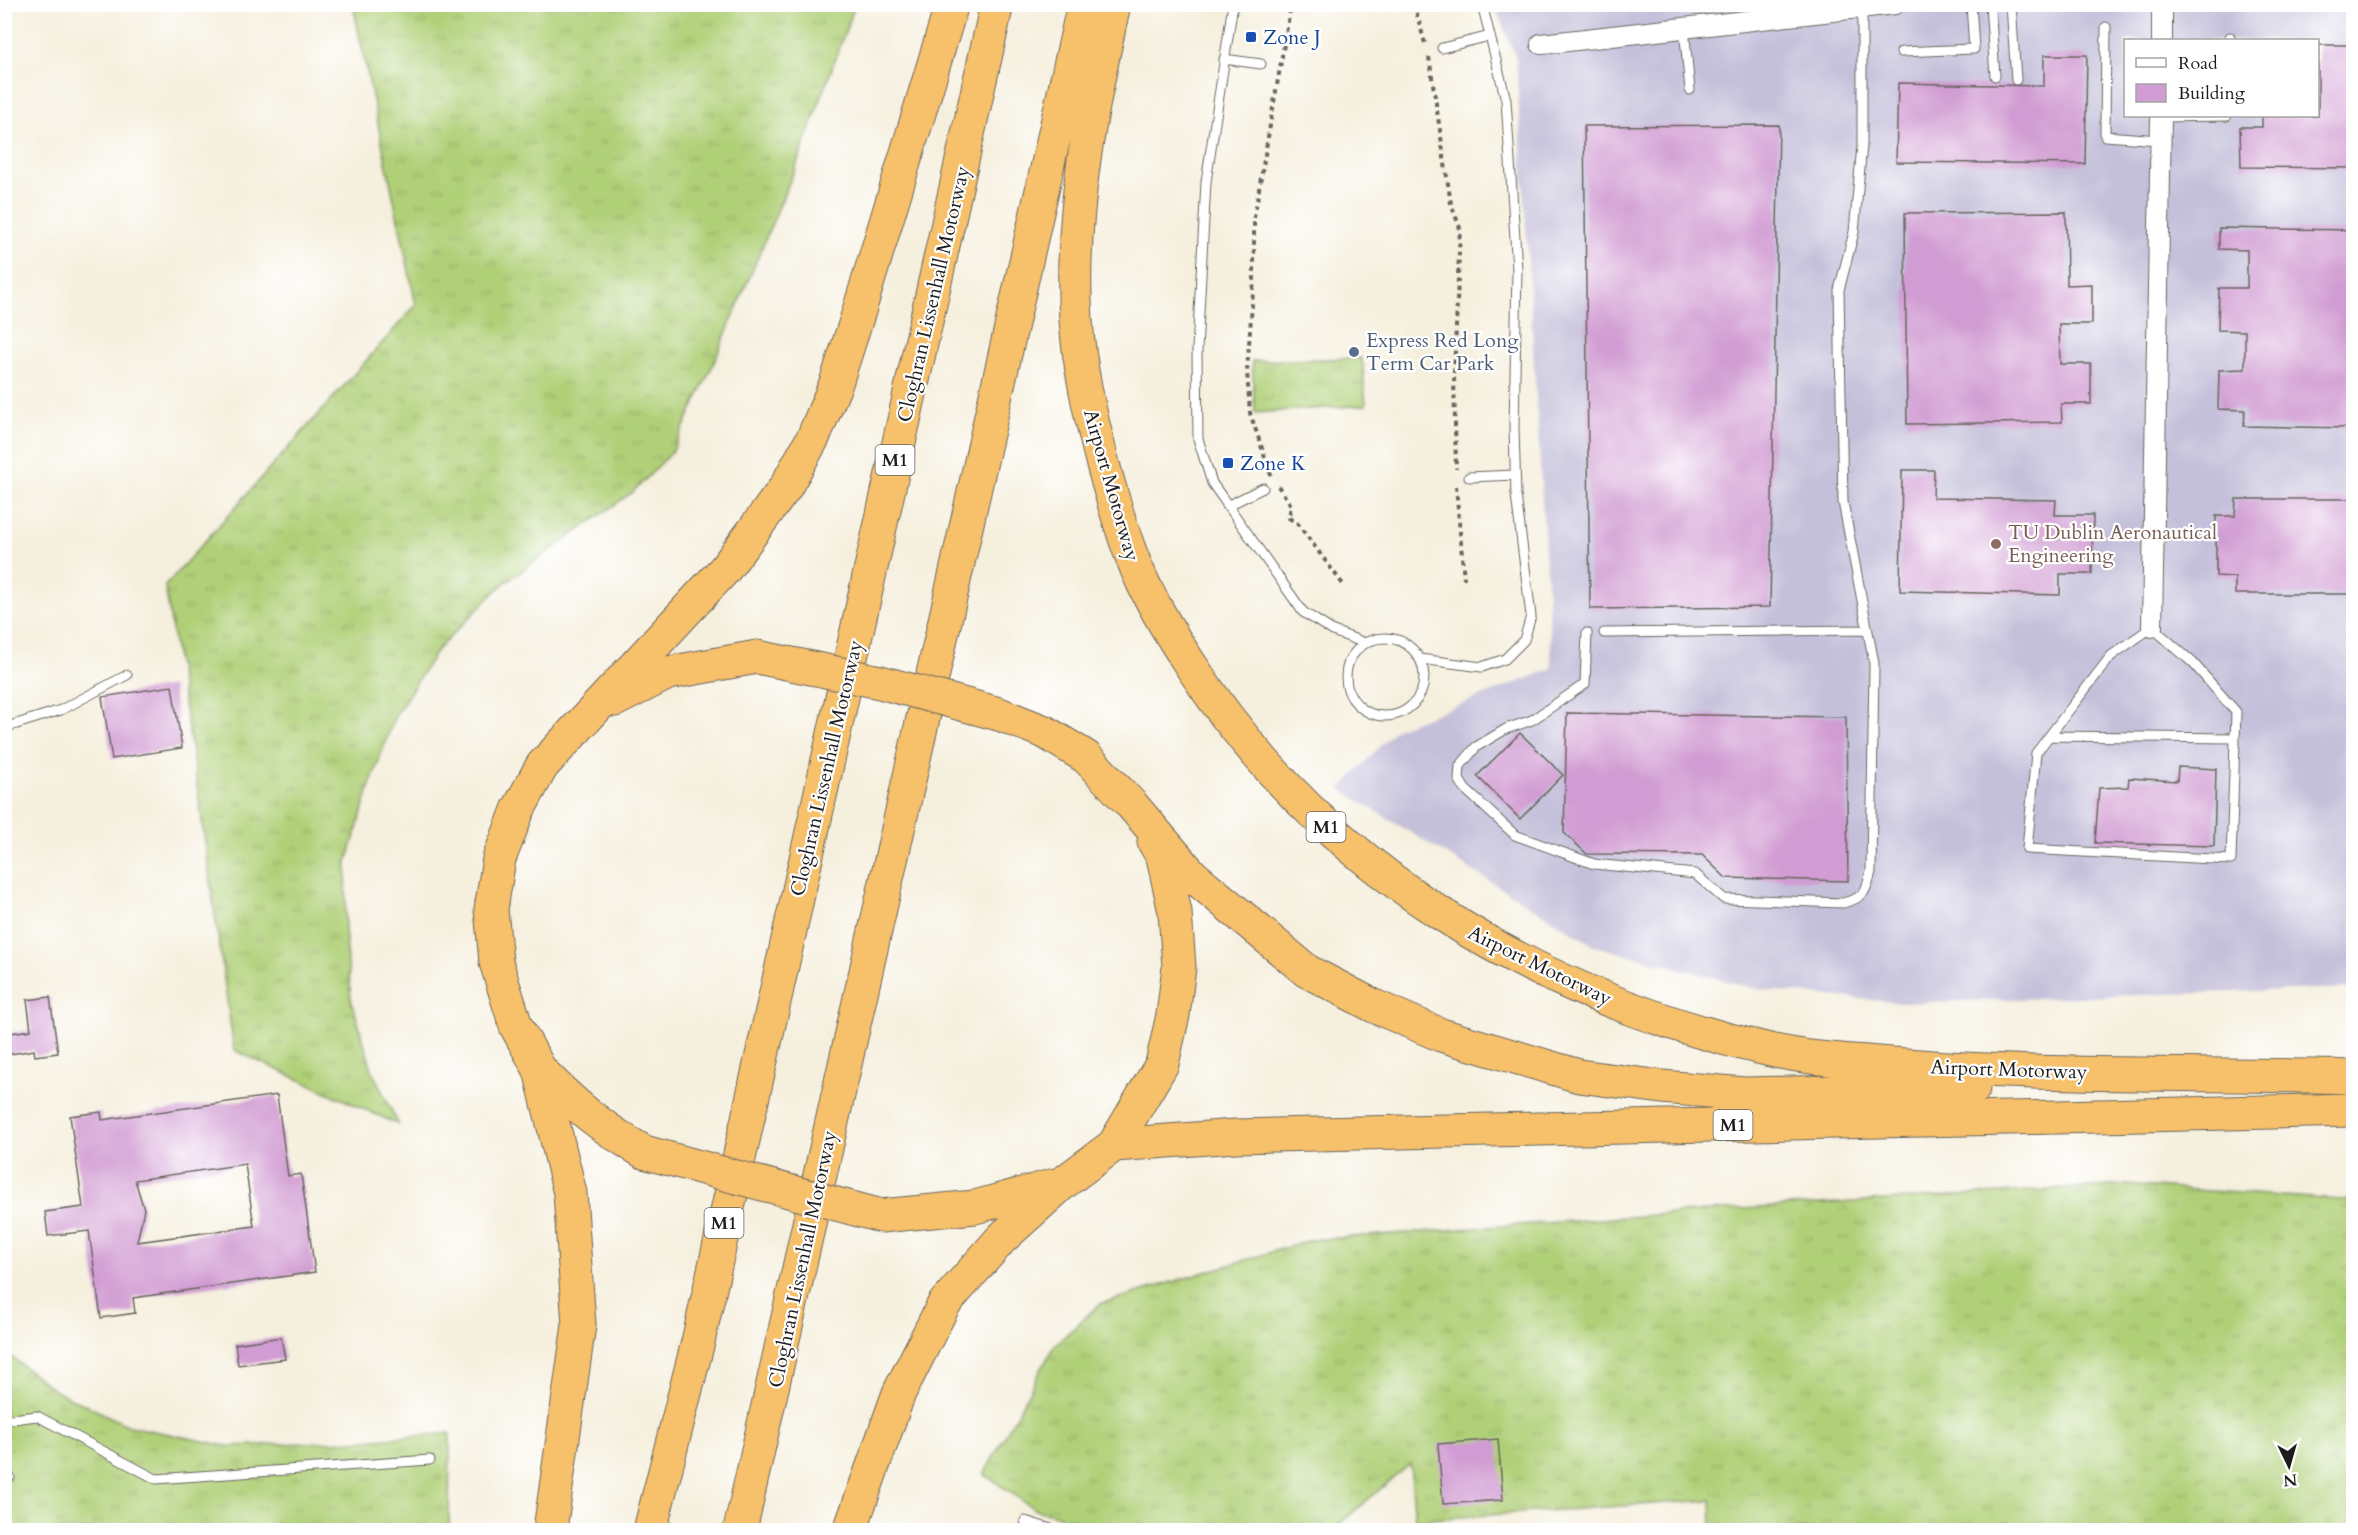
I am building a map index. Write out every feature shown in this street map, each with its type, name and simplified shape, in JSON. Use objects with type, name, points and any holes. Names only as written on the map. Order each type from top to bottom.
[{"type":"highway","name":"M1","points":[[952,4],[853,331],[836,383],[813,438],[785,488],[725,569],[542,766],[518,810],[499,859],[491,909],[496,962],[516,1026],[540,1070],[582,1112],[605,1130],[644,1152],[881,1216],[975,1207],[1063,1183]]},
{"type":"highway","name":"Cloghran Lissenhall Motorway","points":[[650,1530],[703,1319],[997,4]]},
{"type":"highway","name":"Cloghran Lissenhall Motorway","points":[[740,1530],[1084,4]]},
{"type":"highway","name":"Airport Motorway","points":[[1114,4],[1089,121],[1077,208],[1076,321],[1089,409],[1114,507],[1136,567],[1175,642],[1219,709],[1268,768],[1319,822],[1419,901],[1496,948],[1597,995],[1702,1031],[1770,1050],[1974,1071],[2354,1079]]},
{"type":"highway","name":"M1","points":[[594,711],[668,673],[757,657],[880,682],[999,714],[1045,732],[1086,757],[1131,804],[1192,875],[1307,971],[1374,1006],[1442,1035],[1580,1076],[1662,1087],[1745,1094],[2354,1079]]},
{"type":"highway","name":"M1","points":[[850,1530],[899,1393],[944,1304],[1002,1238],[1063,1183],[1114,1145],[1162,1064],[1173,1015],[1179,967],[1175,912],[1163,857],[1131,804]]},
{"type":"highway","points":[[540,1070],[570,1193],[579,1325],[550,1530]]},
{"type":"highway","name":"M1","points":[[1114,1145],[1235,1136],[2354,1110]]},
{"type":"street","points":[[1541,44],[1895,4]]},
{"type":"street","points":[[2162,4],[2162,39]]},
{"type":"street","points":[[2151,627],[2161,117]]},
{"type":"lane","points":[[1233,4],[1206,182],[1197,350],[1198,439],[1212,483],[1303,612],[1333,631],[1365,644]]},
{"type":"lane","points":[[1420,659],[1482,667],[1505,659],[1524,640],[1531,616],[1515,475],[1516,258],[1506,100],[1482,4]]},
{"type":"lane","points":[[1902,51],[1974,49],[1971,4]]},
{"type":"lane","points":[[1990,4],[1995,76]]},
{"type":"lane","points":[[2011,4],[2016,80]]},
{"type":"lane","points":[[1587,633],[1585,684],[1532,720],[1506,729],[1476,747],[1460,766],[1459,779],[1465,789],[1515,835],[1594,864],[1695,874],[1724,899],[1843,903],[1858,899],[1867,887],[1871,872],[1874,663],[1843,502],[1839,290],[1854,232],[1862,145],[1862,8]]},
{"type":"lane","points":[[2106,27],[2105,136],[2160,140]]},
{"type":"lane","points":[[1684,28],[1690,90]]},
{"type":"lane","points":[[1442,48],[1490,36]]},
{"type":"lane","points":[[1224,59],[1261,64]]},
{"type":"lane","points":[[1469,477],[1515,475]]},
{"type":"lane","points":[[1227,506],[1263,488]]},
{"type":"lane","points":[[2151,627],[2193,663],[2236,712],[2231,860],[2027,849],[2036,753],[2049,736],[2110,656],[2151,627]]},
{"type":"lane","points":[[1604,633],[1867,630]]},
{"type":"lane","points":[[1377,639],[1396,640],[1413,649],[1420,659],[1424,678],[1420,696],[1400,713],[1388,716],[1375,715],[1354,700],[1346,676],[1355,652],[1365,644],[1377,639]]},
{"type":"lane","points":[[4,728],[61,710],[127,675]]},
{"type":"lane","points":[[2049,736],[2235,738]]},
{"type":"lane","points":[[4,1420],[37,1416],[156,1479],[430,1460]]},
{"type":"lane","points":[[1025,1521],[1054,1530]]},
{"type":"path","points":[[1291,4],[1254,221],[1254,278],[1247,371],[1250,413],[1273,479],[1291,506],[1288,518],[1298,524],[1345,587]]},
{"type":"path","points":[[1414,4],[1431,62],[1451,204],[1460,228],[1454,376],[1457,497],[1464,579]]},
{"type":"shaded area","points":[[1494,5],[2353,5],[2353,988],[1903,1003],[1756,989],[1595,946],[1340,789],[1396,729],[1552,669],[1516,58]]},
{"type":"green space","points":[[353,5],[855,5],[798,161],[712,367],[672,452],[634,491],[502,585],[437,650],[395,716],[371,782],[347,862],[345,928],[351,999],[373,1073],[399,1125],[234,1050],[195,771],[165,586],[416,305]]},
{"type":"green space","points":[[1362,358],[1366,405],[1255,413],[1252,361]]},
{"type":"green space","points":[[2125,1185],[2353,1201],[2353,1530],[1712,1530],[1711,1500],[1415,1520],[1410,1464],[1332,1530],[1117,1530],[1036,1510],[984,1474],[1054,1346],[1100,1304],[1311,1240],[1695,1212]]},
{"type":"green space","points":[[4,1351],[54,1390],[129,1426],[228,1446],[352,1441],[450,1433],[449,1530],[5,1530]]},
{"type":"building","points":[[2319,45],[2354,45],[2354,168],[2241,167],[2240,127],[2262,127],[2262,117],[2319,117]]},
{"type":"building","points":[[2044,55],[2087,55],[2085,164],[1896,162],[1898,83],[2044,86]]},
{"type":"building","points":[[1779,125],[1770,607],[1590,609],[1584,126]]},
{"type":"building","points":[[2066,212],[2067,285],[2092,284],[2092,324],[2059,324],[2060,364],[2091,364],[2091,404],[2061,404],[2062,422],[1907,424],[1905,213]]},
{"type":"building","points":[[2219,228],[2354,230],[2354,428],[2244,426],[2245,410],[2218,409],[2219,370],[2245,369],[2245,331],[2218,330],[2219,288],[2247,288],[2247,250],[2219,249]]},
{"type":"building","name":"TU Dublin Aeronautical Engineering","points":[[1902,470],[1934,470],[1933,498],[2056,500],[2055,515],[2093,515],[2092,574],[2060,574],[2060,595],[1900,591]]},
{"type":"building","points":[[2236,499],[2354,499],[2354,594],[2235,594],[2235,577],[2216,576],[2216,516],[2235,516]]},
{"type":"building","points":[[172,686],[182,748],[112,759],[102,697]]},
{"type":"building","points":[[1567,713],[1846,717],[1848,881],[1726,878],[1702,855],[1587,854],[1564,833]]},
{"type":"building","points":[[1520,733],[1563,775],[1520,819],[1477,776]]},
{"type":"building","points":[[2178,767],[2216,769],[2214,846],[2095,843],[2099,788],[2128,787],[2129,778],[2177,781]]},
{"type":"building","points":[[50,997],[58,1053],[35,1056],[34,1050],[4,1055],[4,1034],[31,1030],[27,1000]]},
{"type":"building","points":[[277,1095],[288,1176],[301,1174],[315,1272],[133,1298],[135,1313],[101,1318],[89,1231],[48,1236],[45,1212],[83,1207],[70,1116],[101,1112],[102,1120]],"holes":[[[245,1164],[254,1226],[137,1242],[144,1209],[135,1180]]]},
{"type":"building","points":[[281,1337],[285,1359],[238,1365],[235,1344]]},
{"type":"building","points":[[1498,1439],[1503,1500],[1443,1504],[1438,1444]]},
{"type":"place","name":"Zone J","points":[[1251,37]]},
{"type":"place","name":"Express Red Long Term Car Park","points":[[1354,352]]},
{"type":"place","name":"Zone K","points":[[1228,463]]},
{"type":"place","name":"TU Dublin Aeronautical Engineering","points":[[1996,544]]}]
